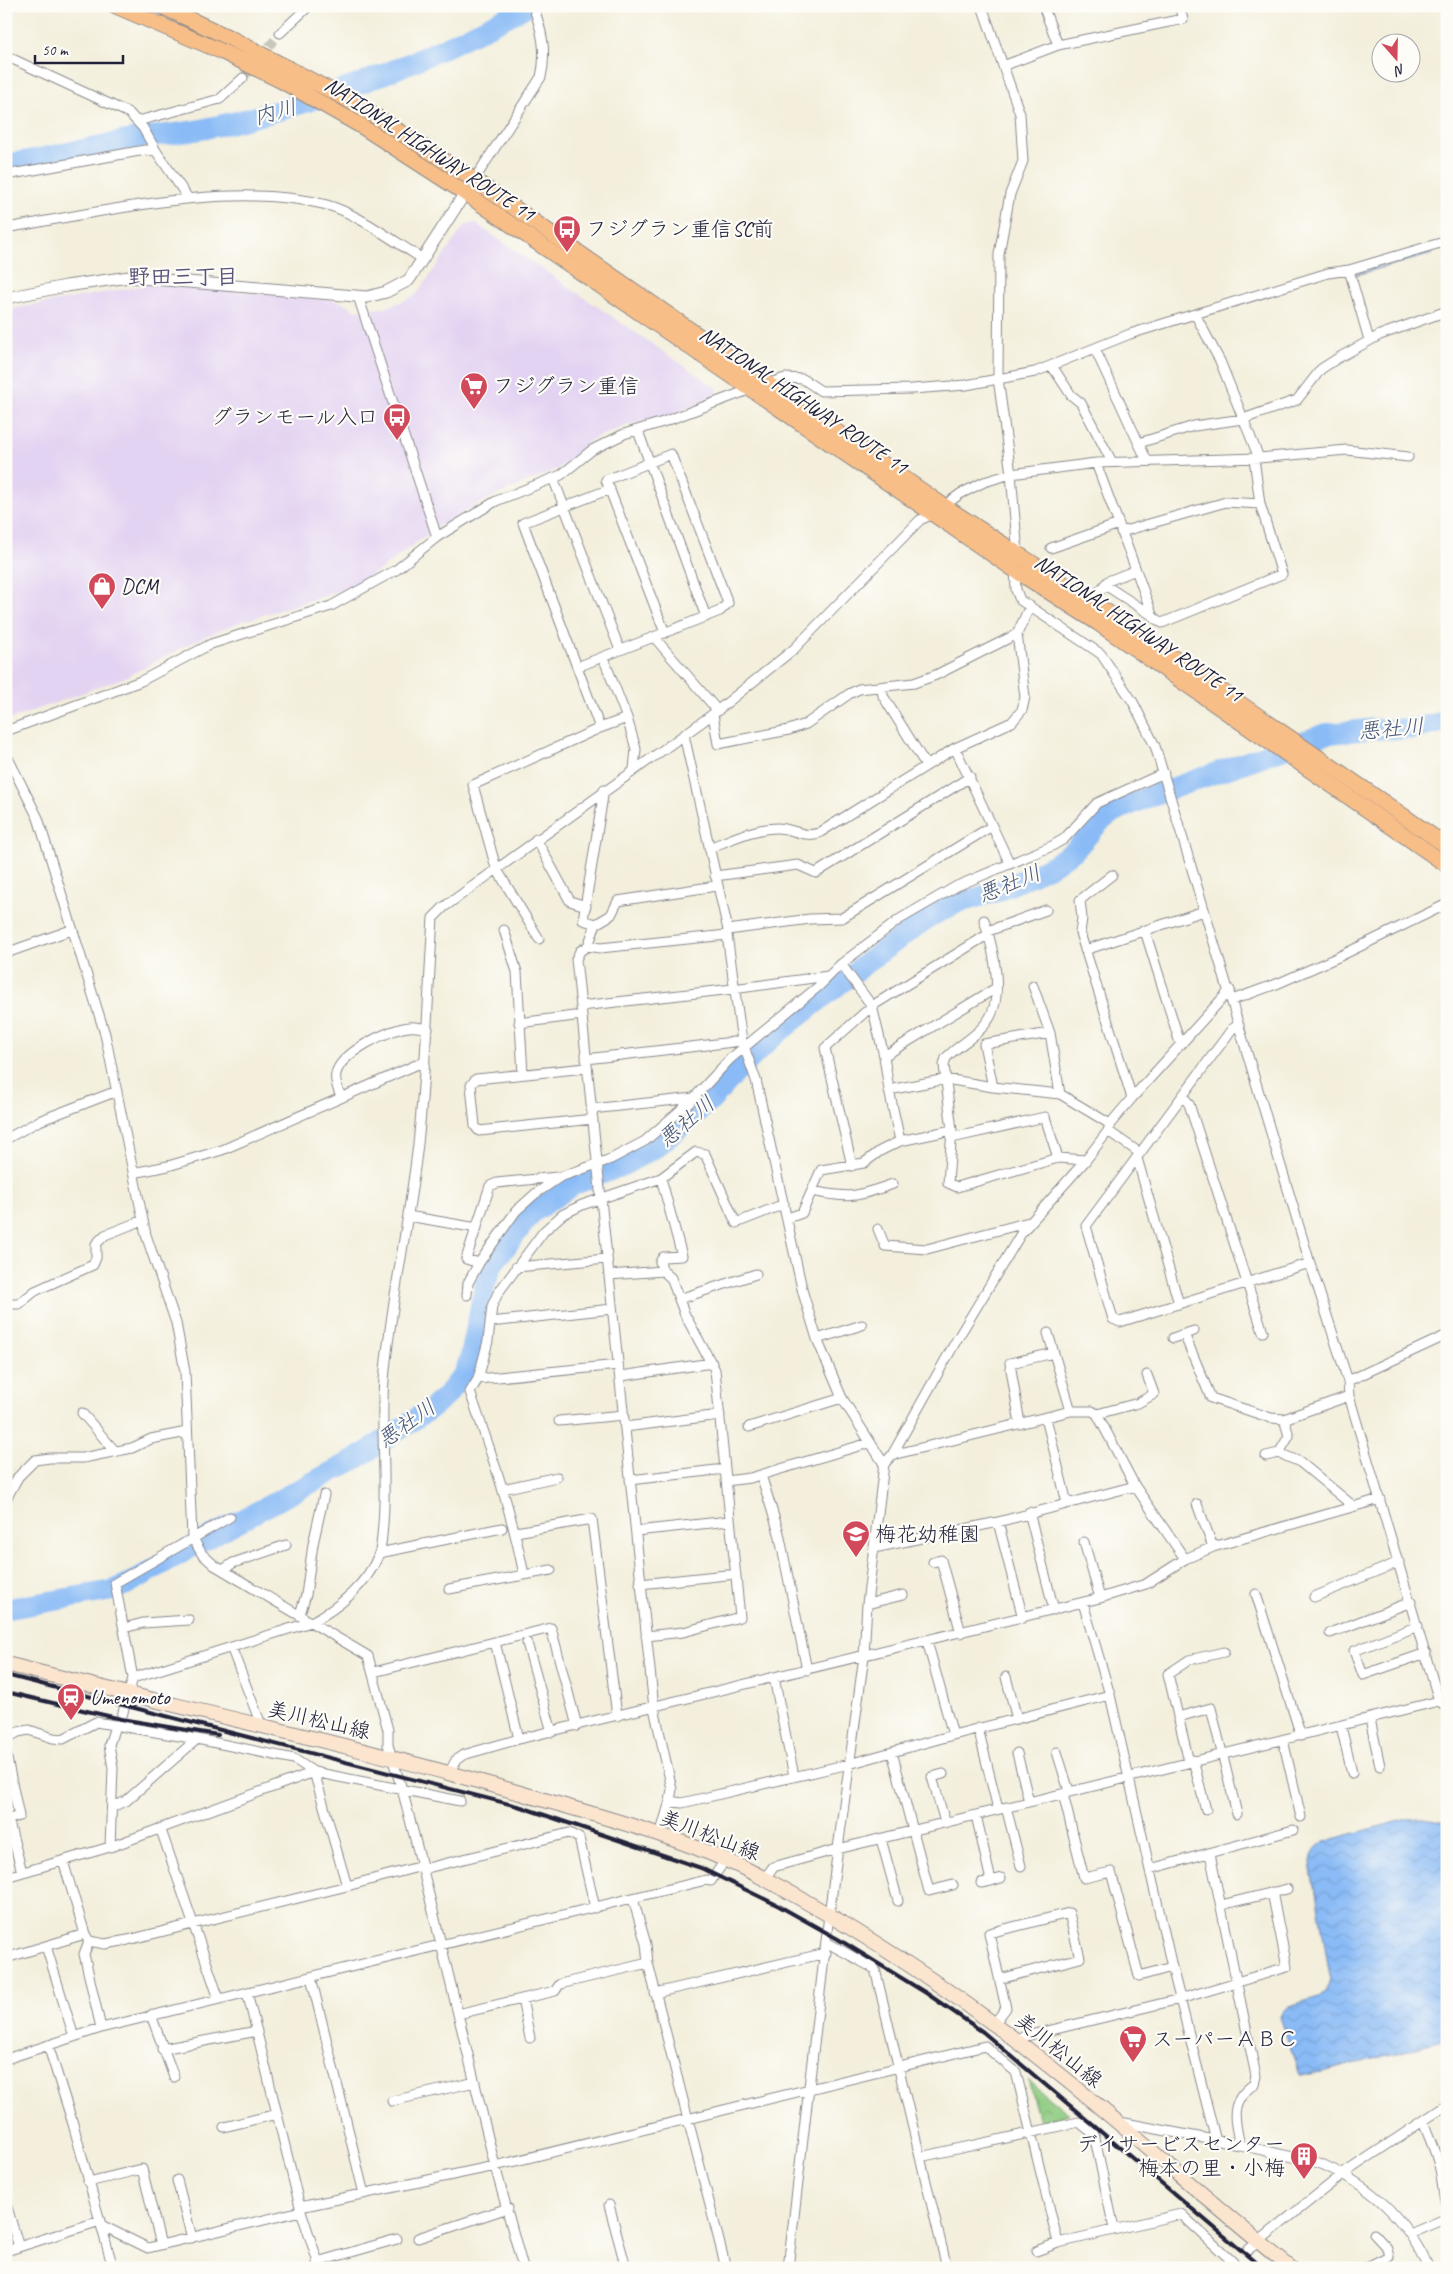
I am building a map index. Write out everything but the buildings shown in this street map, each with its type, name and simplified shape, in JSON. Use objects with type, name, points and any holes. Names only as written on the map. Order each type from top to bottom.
[{"type":"highway","name":"NATIONAL HIGHWAY ROUTE 11","points":[[116,6],[227,45],[334,92],[378,118],[474,180],[769,384],[940,510],[1015,570],[1098,623],[1447,865]]},
{"type":"highway","name":"NATIONAL HIGHWAY ROUTE 11","points":[[161,6],[227,45],[282,81],[362,127],[465,194],[751,390],[940,510],[1018,554],[1091,601],[1447,846]]},
{"type":"main road","name":"美川松山線","points":[[6,1664],[448,1773],[660,1836],[725,1860],[764,1878],[829,1915],[917,1970],[994,2024],[1115,2121],[1253,2246],[1291,2268]]},
{"type":"street","points":[[280,33],[310,6]]},
{"type":"street","points":[[982,6],[1020,114],[1023,161],[1010,194],[999,254],[998,378],[1011,474],[1018,554],[1015,570],[1016,590],[1020,600],[1101,654],[1134,702],[1156,746],[1310,1263],[1348,1380],[1350,1396],[1439,1701],[1447,1707]]},
{"type":"street","points":[[1043,6],[1058,45]]},
{"type":"street","points":[[1003,66],[1058,45],[1183,19],[1179,6]]},
{"type":"street","points":[[6,298],[66,286],[129,277],[367,297],[400,286],[409,280],[541,77],[545,60],[543,38],[535,10]]},
{"type":"street","points":[[6,56],[129,113],[141,125],[154,148],[188,198]]},
{"type":"street","points":[[141,125],[220,99],[243,78]]},
{"type":"street","points":[[6,175],[154,148]]},
{"type":"street","points":[[6,228],[188,198],[276,198],[328,206],[349,214],[423,259]]},
{"type":"street","points":[[6,730],[141,681],[211,644],[331,606],[396,570],[437,537],[496,501],[561,475],[592,450],[624,434],[785,378],[803,379],[821,391],[847,391],[966,385],[1035,372],[1130,334],[1328,273],[1349,270],[1447,241]]},
{"type":"street","points":[[1349,270],[1368,340]]},
{"type":"street","points":[[358,296],[437,537]]},
{"type":"street","points":[[1139,443],[1194,426],[1243,420],[1297,400],[1321,369],[1368,340],[1447,311]]},
{"type":"street","points":[[1105,584],[1162,623],[1282,574],[1260,504],[1256,458],[1220,360],[1194,314]]},
{"type":"street","points":[[1095,349],[1147,461]]},
{"type":"street","points":[[1052,366],[1071,395],[1081,403],[1112,462]]},
{"type":"street","points":[[638,430],[706,617]]},
{"type":"street","points":[[133,1678],[311,1622],[330,1613],[344,1602],[357,1587],[379,1553],[384,1506],[382,1452],[384,1381],[418,1144],[428,1029],[434,918],[444,907],[604,790],[716,712],[794,649],[920,520],[940,510],[960,494],[984,482],[1011,474],[1112,462],[1256,458],[1348,450],[1408,457]]},
{"type":"street","points":[[577,667],[706,617],[720,611],[728,603],[671,454],[606,480],[664,633]]},
{"type":"street","points":[[1096,463],[1153,617]]},
{"type":"street","points":[[553,478],[620,650]]},
{"type":"street","points":[[600,728],[523,523],[610,489]]},
{"type":"street","points":[[1051,548],[1120,528],[1226,502],[1260,504]]},
{"type":"street","points":[[1091,601],[1108,581],[1136,570]]},
{"type":"street","points":[[709,848],[747,834],[775,828],[784,828],[802,835],[819,833],[955,748],[1012,722],[1022,710],[1024,697],[1017,634],[1030,606]]},
{"type":"street","points":[[654,637],[716,712],[718,744],[789,730],[806,724],[849,694],[860,689],[914,683],[936,675],[1017,634]]},
{"type":"street","points":[[603,657],[627,718],[636,750],[634,769]]},
{"type":"street","points":[[882,687],[883,696],[926,765]]},
{"type":"street","points":[[539,939],[496,868],[473,785],[600,728],[627,718]]},
{"type":"street","points":[[684,735],[728,932],[733,989],[744,1047],[756,1080],[788,1218],[803,1293],[817,1339],[842,1398],[884,1464]]},
{"type":"street","points":[[955,748],[1010,864]]},
{"type":"street","points":[[6,754],[38,818],[101,1019],[143,1220],[176,1323],[185,1372],[193,1539],[202,1554],[223,1570],[368,1656],[374,1672],[392,1758],[423,1867],[495,2166],[523,2268]]},
{"type":"street","points":[[479,1263],[466,1259],[490,1186],[497,1182],[560,1177],[598,1166],[645,1141],[694,1098],[730,1059],[819,986],[828,976],[843,967],[900,919],[957,886],[1064,840],[1097,803],[1164,773]]},
{"type":"street","points":[[660,1836],[670,1801],[670,1779],[654,1708],[640,1584],[621,1376],[618,1365],[576,960],[580,952],[588,946],[596,924],[611,915],[618,901],[798,864],[816,873],[970,777]]},
{"type":"street","points":[[596,924],[583,920],[604,790]]},
{"type":"street","points":[[588,946],[600,948],[728,932],[810,919],[842,918],[992,826]]},
{"type":"street","points":[[536,840],[570,901],[586,906]]},
{"type":"street","points":[[1112,875],[1080,900],[1082,918],[1080,933],[1132,1098]]},
{"type":"street","points":[[1232,1000],[1279,983],[1336,958],[1447,904]]},
{"type":"street","points":[[852,1166],[824,1048],[872,1006],[987,933],[1046,910]]},
{"type":"street","points":[[1085,950],[1204,911]]},
{"type":"street","points":[[984,920],[995,963],[996,1003],[986,1023],[946,1058],[944,1065],[952,1134],[948,1182],[957,1187],[1058,1158],[1086,1160]]},
{"type":"street","points":[[6,953],[72,930]]},
{"type":"street","points":[[504,930],[517,972],[523,1074]]},
{"type":"street","points":[[1145,931],[1180,1043]]},
{"type":"street","points":[[843,967],[859,986],[872,1006],[884,1056],[900,1141]]},
{"type":"street","points":[[519,1023],[582,1010],[828,976]]},
{"type":"street","points":[[1034,986],[1050,1033],[1060,1094]]},
{"type":"street","points":[[884,1056],[996,988]]},
{"type":"street","points":[[788,2268],[829,1915],[864,1656],[867,1604],[884,1464],[892,1455],[956,1341],[1012,1247],[1030,1222],[1086,1160],[1132,1098],[1230,990]]},
{"type":"street","points":[[1240,1025],[1232,1029],[1086,1226],[1113,1319],[1120,1322],[1310,1263]]},
{"type":"street","points":[[341,1097],[337,1086],[336,1074],[344,1060],[384,1033],[410,1027],[428,1029]]},
{"type":"street","points":[[993,1087],[984,1044],[1050,1033]]},
{"type":"street","points":[[593,1119],[479,1131],[475,1126],[471,1084],[476,1079],[586,1064],[744,1047]]},
{"type":"street","points":[[133,1173],[168,1166],[222,1150],[425,1061]]},
{"type":"street","points":[[889,1090],[946,1079],[993,1087],[1060,1094],[1109,1127],[1138,1156],[1178,1304]]},
{"type":"street","points":[[6,1139],[39,1121],[117,1091]]},
{"type":"street","points":[[1183,1096],[1190,1104],[1263,1332]]},
{"type":"street","points":[[591,1109],[694,1098]]},
{"type":"street","points":[[788,1218],[802,1213],[821,1170],[864,1163],[880,1151],[900,1141],[952,1134],[1045,1117],[1058,1158]]},
{"type":"street","points":[[524,1575],[516,1532],[504,1489],[470,1392],[478,1379],[492,1306],[498,1293],[516,1267],[544,1231],[562,1215],[600,1197],[662,1178],[696,1152],[705,1154],[736,1223],[784,1204]]},
{"type":"street","points":[[467,1295],[468,1283],[479,1263],[516,1211],[535,1194],[560,1177]]},
{"type":"street","points":[[646,1636],[683,1632],[740,1617],[715,1370],[685,1315],[671,1278],[663,1271],[660,1262],[663,1257],[682,1256],[662,1178]]},
{"type":"street","points":[[812,1190],[847,1197],[864,1194],[893,1184]]},
{"type":"street","points":[[408,1216],[477,1228]]},
{"type":"street","points":[[6,1304],[19,1304],[34,1291],[93,1265],[96,1258],[96,1244],[105,1235],[143,1220]]},
{"type":"street","points":[[878,1229],[885,1246],[928,1249],[1030,1222]]},
{"type":"street","points":[[516,1267],[607,1259]]},
{"type":"street","points":[[609,1276],[663,1271]]},
{"type":"street","points":[[679,1299],[756,1274]]},
{"type":"street","points":[[490,1322],[612,1309]]},
{"type":"street","points":[[817,1339],[862,1325]]},
{"type":"street","points":[[1173,1338],[1194,1330]]},
{"type":"street","points":[[1048,1333],[1071,1410]]},
{"type":"street","points":[[1184,1334],[1211,1398],[1271,1418],[1284,1419],[1350,1396]]},
{"type":"street","points":[[1348,1380],[1447,1335]]},
{"type":"street","points":[[1020,1424],[1010,1363],[1054,1354]]},
{"type":"street","points":[[621,1376],[712,1363]]},
{"type":"street","points":[[478,1379],[618,1365]]},
{"type":"street","points":[[1098,1414],[1138,1403],[1154,1394],[1146,1375]]},
{"type":"street","points":[[748,1427],[842,1398]]},
{"type":"street","points":[[892,1455],[1046,1418],[1071,1410],[1092,1411],[1098,1414],[1135,1486],[1185,1559]]},
{"type":"street","points":[[82,1413],[116,1451]]},
{"type":"street","points":[[559,1421],[624,1415]]},
{"type":"street","points":[[625,1428],[720,1415]]},
{"type":"street","points":[[1046,1418],[1067,1503]]},
{"type":"street","points":[[1279,1453],[1289,1436],[1284,1419]]},
{"type":"street","points":[[6,1499],[18,1477],[35,1460],[83,1458],[132,1448],[151,1439],[187,1432]]},
{"type":"street","points":[[726,1481],[761,1475],[869,1443]]},
{"type":"street","points":[[1266,1456],[1279,1453],[1300,1462],[1352,1506]]},
{"type":"street","points":[[630,1480],[725,1469]]},
{"type":"street","points":[[761,1475],[779,1533],[807,1670]]},
{"type":"street","points":[[504,1489],[557,1477]]},
{"type":"street","points":[[874,1548],[998,1522],[1029,1512],[1135,1486]]},
{"type":"street","points":[[300,1614],[306,1596],[313,1544],[324,1495]]},
{"type":"street","points":[[448,1773],[456,1760],[463,1755],[519,1739],[654,1708],[1083,1603],[1146,1584],[1185,1559],[1213,1547],[1380,1499]]},
{"type":"street","points":[[1197,1504],[1213,1547]]},
{"type":"street","points":[[1029,1512],[1054,1610]]},
{"type":"street","points":[[110,1847],[113,1768],[109,1745],[133,1678],[119,1596],[115,1583],[230,1517]]},
{"type":"street","points":[[516,1532],[592,1519],[617,1716]]},
{"type":"street","points":[[636,1531],[729,1522]]},
{"type":"street","points":[[998,1522],[1023,1618]]},
{"type":"street","points":[[379,1553],[502,1528]]},
{"type":"street","points":[[1084,1542],[1100,1598]]},
{"type":"street","points":[[223,1570],[233,1563],[286,1545]]},
{"type":"street","points":[[933,1562],[941,1560],[961,1633]]},
{"type":"street","points":[[1314,1597],[1400,1562]]},
{"type":"street","points":[[449,1589],[550,1570]]},
{"type":"street","points":[[640,1584],[736,1574]]},
{"type":"street","points":[[867,1604],[903,1594]]},
{"type":"street","points":[[1256,1594],[1301,1736]]},
{"type":"street","points":[[1330,1633],[1411,1602]]},
{"type":"street","points":[[1083,1603],[1110,1695],[1172,1967],[1216,2140]]},
{"type":"street","points":[[124,1628],[143,1624],[189,1620]]},
{"type":"street","points":[[1418,1626],[1354,1651],[1363,1676],[1426,1653]]},
{"type":"street","points":[[374,1672],[551,1628],[577,1726]]},
{"type":"street","points":[[928,1641],[953,1735]]},
{"type":"street","points":[[495,1642],[519,1739]]},
{"type":"street","points":[[527,1643],[552,1732]]},
{"type":"street","points":[[231,1647],[262,1727]]},
{"type":"street","points":[[1206,1810],[1178,1717],[1168,1674],[1189,1660],[1224,1652]]},
{"type":"street","points":[[1006,1677],[1017,1718]]},
{"type":"street","points":[[774,1678],[794,1776]]},
{"type":"street","points":[[670,1801],[682,1803],[849,1764],[978,1728],[1110,1695]]},
{"type":"street","points":[[764,1878],[773,1867],[838,1849],[1439,1701]]},
{"type":"street","points":[[1178,1717],[1211,1708],[1237,1814]]},
{"type":"street","points":[[1370,1719],[1380,1766]]},
{"type":"street","points":[[6,1739],[18,1732],[28,1730],[53,1738],[63,1739],[96,1722],[197,1739],[294,1759],[314,1772],[460,1801]]},
{"type":"street","points":[[1341,1726],[1352,1773]]},
{"type":"street","points":[[978,1728],[1021,1866]]},
{"type":"street","points":[[112,1807],[126,1801],[197,1739]]},
{"type":"street","points":[[1283,1740],[1301,1817]]},
{"type":"street","points":[[892,1752],[930,1891],[953,1885]]},
{"type":"street","points":[[1058,1752],[1084,1878],[1111,1872],[1139,1976],[1172,1967]]},
{"type":"street","points":[[1017,1753],[1029,1802]]},
{"type":"street","points":[[6,1754],[19,1816],[7,1820],[22,1872]]},
{"type":"street","points":[[6,1876],[63,1861],[161,1830],[314,1772]]},
{"type":"street","points":[[314,1772],[347,1886]]},
{"type":"street","points":[[943,1774],[932,1777],[945,1822]]},
{"type":"street","points":[[976,1815],[986,1882],[1001,1878]]},
{"type":"street","points":[[161,1830],[219,1999]]},
{"type":"street","points":[[1150,1868],[1210,1854],[1293,1830]]},
{"type":"street","points":[[6,1958],[46,1946],[87,1938],[105,1944],[193,1925],[423,1867],[569,1834],[579,1838],[595,1908]]},
{"type":"street","points":[[881,1839],[898,1901]]},
{"type":"street","points":[[1210,1854],[1256,2076],[1254,2084],[1242,2092],[1233,2115],[1240,2145]]},
{"type":"street","points":[[6,2059],[101,2028],[633,1898],[711,1881],[725,1860]]},
{"type":"street","points":[[63,1861],[87,1938],[84,1954],[101,2028]]},
{"type":"street","points":[[1222,1905],[1287,1889]]},
{"type":"street","points":[[1014,2039],[1237,1984],[1287,1967],[1272,1892]]},
{"type":"street","points":[[633,1898],[646,1944],[648,1964],[655,1993],[726,2268]]},
{"type":"street","points":[[994,2024],[1006,2008],[988,1933],[1069,1913],[1080,1958],[1000,1979]]},
{"type":"street","points":[[826,1942],[875,1969],[897,2068],[947,2268]]},
{"type":"street","points":[[46,1946],[74,2036]]},
{"type":"street","points":[[655,1993],[826,1953]]},
{"type":"street","points":[[458,2014],[555,1991],[560,1984],[648,1964]]},
{"type":"street","points":[[311,1977],[364,2194]]},
{"type":"street","points":[[247,1992],[301,2209],[318,2265],[397,2239]]},
{"type":"street","points":[[522,1999],[530,2038]]},
{"type":"street","points":[[151,2016],[174,2077]]},
{"type":"street","points":[[162,2049],[257,2031]]},
{"type":"street","points":[[48,2045],[73,2124],[113,2268]]},
{"type":"street","points":[[6,2251],[100,2223],[148,2248],[301,2209],[495,2166],[985,2046],[1016,2072],[1058,2243]]},
{"type":"street","points":[[392,2101],[474,2082]]},
{"type":"street","points":[[1253,2246],[1343,2174],[1447,2105]]},
{"type":"street","points":[[224,2127],[277,2114]]},
{"type":"street","points":[[1115,2121],[1216,2140],[1319,2163],[1343,2174],[1360,2184],[1388,2207],[1410,2234],[1429,2268]]},
{"type":"street","points":[[1423,2121],[1443,2161],[1444,2184],[1442,2193],[1447,2208]]},
{"type":"street","points":[[920,2157],[1079,2122],[1094,2134],[1114,2229]]},
{"type":"street","points":[[88,2182],[142,2169],[161,2245]]},
{"type":"street","points":[[177,2180],[192,2238]]},
{"type":"street","points":[[6,2204],[19,2247]]},
{"type":"street","points":[[609,2205],[626,2266],[613,2268]]},
{"type":"street","points":[[418,2238],[508,2208]]},
{"type":"street","points":[[1036,2251],[1058,2243],[1181,2214],[1233,2262],[1230,2268]]},
{"type":"street","points":[[1410,2234],[1447,2218]]},
{"type":"street","points":[[1365,2268],[1389,2256],[1387,2248],[1374,2234]]},
{"type":"shaded area","points":[[475,223],[718,389],[715,398],[670,415],[628,425],[591,440],[558,469],[492,497],[440,525],[380,570],[343,590],[241,622],[201,638],[126,677],[6,721],[6,310],[153,284],[334,300],[349,305],[353,310],[385,308],[417,294],[465,225]]},
{"type":"green space","points":[[1028,2080],[1069,2114],[1039,2121]]},
{"type":"water","points":[[1432,251],[1432,254],[1355,274]]},
{"type":"water","points":[[1419,1818],[1447,1823],[1447,2040],[1310,2075],[1300,2075],[1280,2018],[1282,2012],[1289,2006],[1319,1997],[1325,1992],[1330,1977],[1311,1862],[1313,1852],[1325,1841],[1407,1819]]},
{"type":"waterway","name":"内川","points":[[6,164],[138,138],[203,129],[288,108],[370,80],[450,46],[527,6]]},
{"type":"waterway","name":"悪社川","points":[[6,1609],[110,1591],[128,1584],[215,1534],[358,1458],[433,1407],[447,1395],[463,1375],[470,1359],[485,1285],[492,1265],[532,1213],[573,1185],[622,1166],[658,1146],[711,1101],[732,1077],[773,1037],[870,960],[929,917],[957,903],[996,892],[1051,866],[1074,851],[1101,821],[1113,812],[1148,797],[1325,734],[1372,729],[1413,729],[1447,721]]},
{"type":"tunnel","points":[[243,78],[280,33]]},
{"type":"railway","points":[[6,1675],[521,1807],[701,1868],[779,1906],[838,1939],[926,1993],[983,2032],[1262,2268]]},
{"type":"railway","points":[[6,1692],[121,1719],[218,1735]]},
{"type":"place","name":"フジグラン重信SC前","points":[[567,253]]},
{"type":"place","name":"フジグラン重信","points":[[474,410]]},
{"type":"place","name":"グランモール入口","points":[[397,441]]},
{"type":"place","name":"DCM","points":[[102,610]]},
{"type":"place","name":"梅花幼稚園","points":[[856,1558]]},
{"type":"place","name":"Umenomoto","points":[[71,1721]]},
{"type":"place","name":"スーパーＡＢＣ","points":[[1133,2063]]},
{"type":"place","name":"デイサービスセンター 梅本の里・小梅","points":[[1304,2180]]},
{"type":"district","name":"野田三丁目","points":[[183,276]]}]
